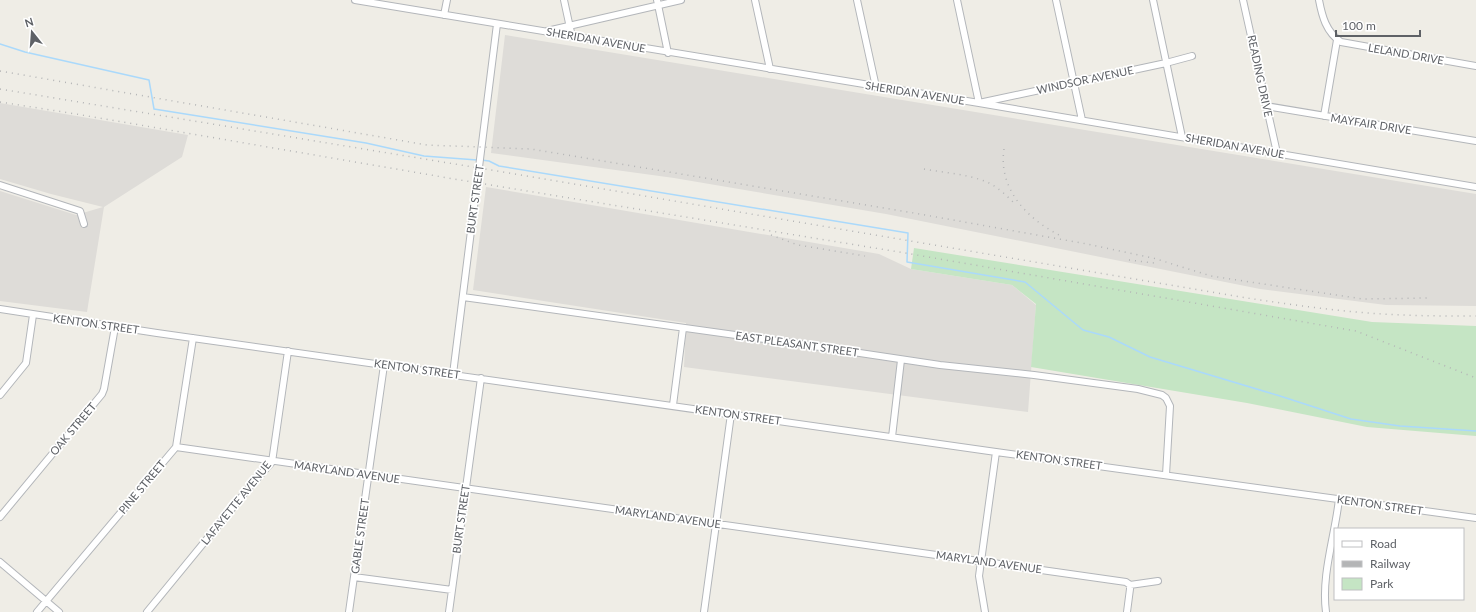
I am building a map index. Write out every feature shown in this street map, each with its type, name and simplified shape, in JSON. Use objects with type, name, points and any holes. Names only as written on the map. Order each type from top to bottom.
[{"type":"street","name":"SHERIDAN AVENUE","points":[[355,0],[668,53],[1277,152],[1476,187]]},
{"type":"street","points":[[444,15],[447,0]]},
{"type":"street","points":[[564,0],[572,37]]},
{"type":"street","points":[[544,32],[657,3],[681,0]]},
{"type":"street","points":[[755,0],[770,69]]},
{"type":"street","points":[[857,0],[876,87]]},
{"type":"street","points":[[957,0],[979,103]]},
{"type":"street","points":[[1056,0],[1082,120]]},
{"type":"street","points":[[1152,0],[1182,137]]},
{"type":"street","name":"READING DRIVE","points":[[1243,0],[1277,152]]},
{"type":"street","points":[[1319,0],[1327,27],[1337,40],[1324,116]]},
{"type":"street","points":[[657,3],[668,53]]},
{"type":"street","name":"BURT STREET","points":[[453,374],[497,24]]},
{"type":"street","name":"LELAND DRIVE","points":[[1337,40],[1351,44],[1476,66]]},
{"type":"street","name":"WINDSOR AVENUE","points":[[979,103],[1192,56]]},
{"type":"street","name":"MAYFAIR DRIVE","points":[[1266,106],[1476,141]]},
{"type":"street","points":[[0,185],[80,211],[84,224]]},
{"type":"street","name":"EAST PLEASANT STREET","points":[[463,297],[800,344],[901,360],[1087,381],[1154,392],[1162,395],[1169,401],[1171,412],[1166,475]]},
{"type":"street","name":"KENTON STREET","points":[[0,310],[996,452],[1476,518]]},
{"type":"street","points":[[0,395],[26,363],[33,315]]},
{"type":"street","name":"OAK STREET","points":[[0,517],[102,394],[115,327]]},
{"type":"street","points":[[673,406],[683,328]]},
{"type":"street","points":[[176,447],[193,338]]},
{"type":"street","name":"LAFAYETTE AVENUE","points":[[147,612],[252,484],[272,462],[288,351]]},
{"type":"street","points":[[892,437],[901,360]]},
{"type":"street","name":"GABLE STREET","points":[[349,612],[384,365]]},
{"type":"street","name":"BURT STREET","points":[[449,612],[481,378]]},
{"type":"street","points":[[704,612],[732,414]]},
{"type":"street","name":"MARYLAND AVENUE","points":[[176,447],[272,462],[1126,582],[1130,585],[1158,581]]},
{"type":"street","name":"PINE STREET","points":[[37,612],[176,447]]},
{"type":"street","points":[[985,612],[979,584],[980,561],[996,452]]},
{"type":"street","points":[[1334,528],[1339,499]]},
{"type":"street","points":[[1326,612],[1325,601],[1327,571],[1334,529]]},
{"type":"street","points":[[0,562],[59,612]]},
{"type":"street","points":[[354,577],[452,590]]},
{"type":"street","points":[[1127,612],[1130,585]]},
{"type":"shaded area","points":[[505,35],[1476,194],[1476,306],[1386,305],[1260,289],[886,214],[674,178],[491,153]]},
{"type":"shaded area","points":[[0,103],[188,135],[182,157],[104,207],[87,312],[0,301],[0,191],[76,215],[103,207],[0,179]]},
{"type":"shaded area","points":[[486,187],[879,254],[911,269],[1012,285],[1036,305],[1028,412],[684,367],[686,323],[473,290]]},
{"type":"green space","points":[[914,248],[1372,322],[1476,326],[1476,436],[1367,427],[1247,403],[1031,367],[1036,304],[1012,285],[911,269]]},
{"type":"waterway","points":[[0,44],[25,52],[149,80],[154,109],[366,143],[424,156],[477,160]]},
{"type":"waterway","points":[[481,160],[489,161],[499,166],[908,233],[907,262],[1025,282],[1083,330],[1109,337],[1150,357],[1351,419],[1400,426],[1476,431]]},
{"type":"railway","points":[[0,71],[427,145],[531,149],[914,213],[1087,244],[1153,258],[1211,276],[1363,299],[1427,298]]},
{"type":"railway","points":[[0,89],[1292,305],[1369,313],[1476,316]]},
{"type":"railway","points":[[0,102],[454,179],[905,253],[1356,331],[1476,378]]},
{"type":"railway","points":[[1004,149],[1003,164],[1010,190],[1026,212],[1037,221],[1061,236]]},
{"type":"railway","points":[[924,169],[965,176],[989,183],[996,187],[1016,205]]},
{"type":"railway","points":[[771,235],[798,245],[865,256]]},
{"type":"railway","points":[[1129,260],[1154,263]]}]
